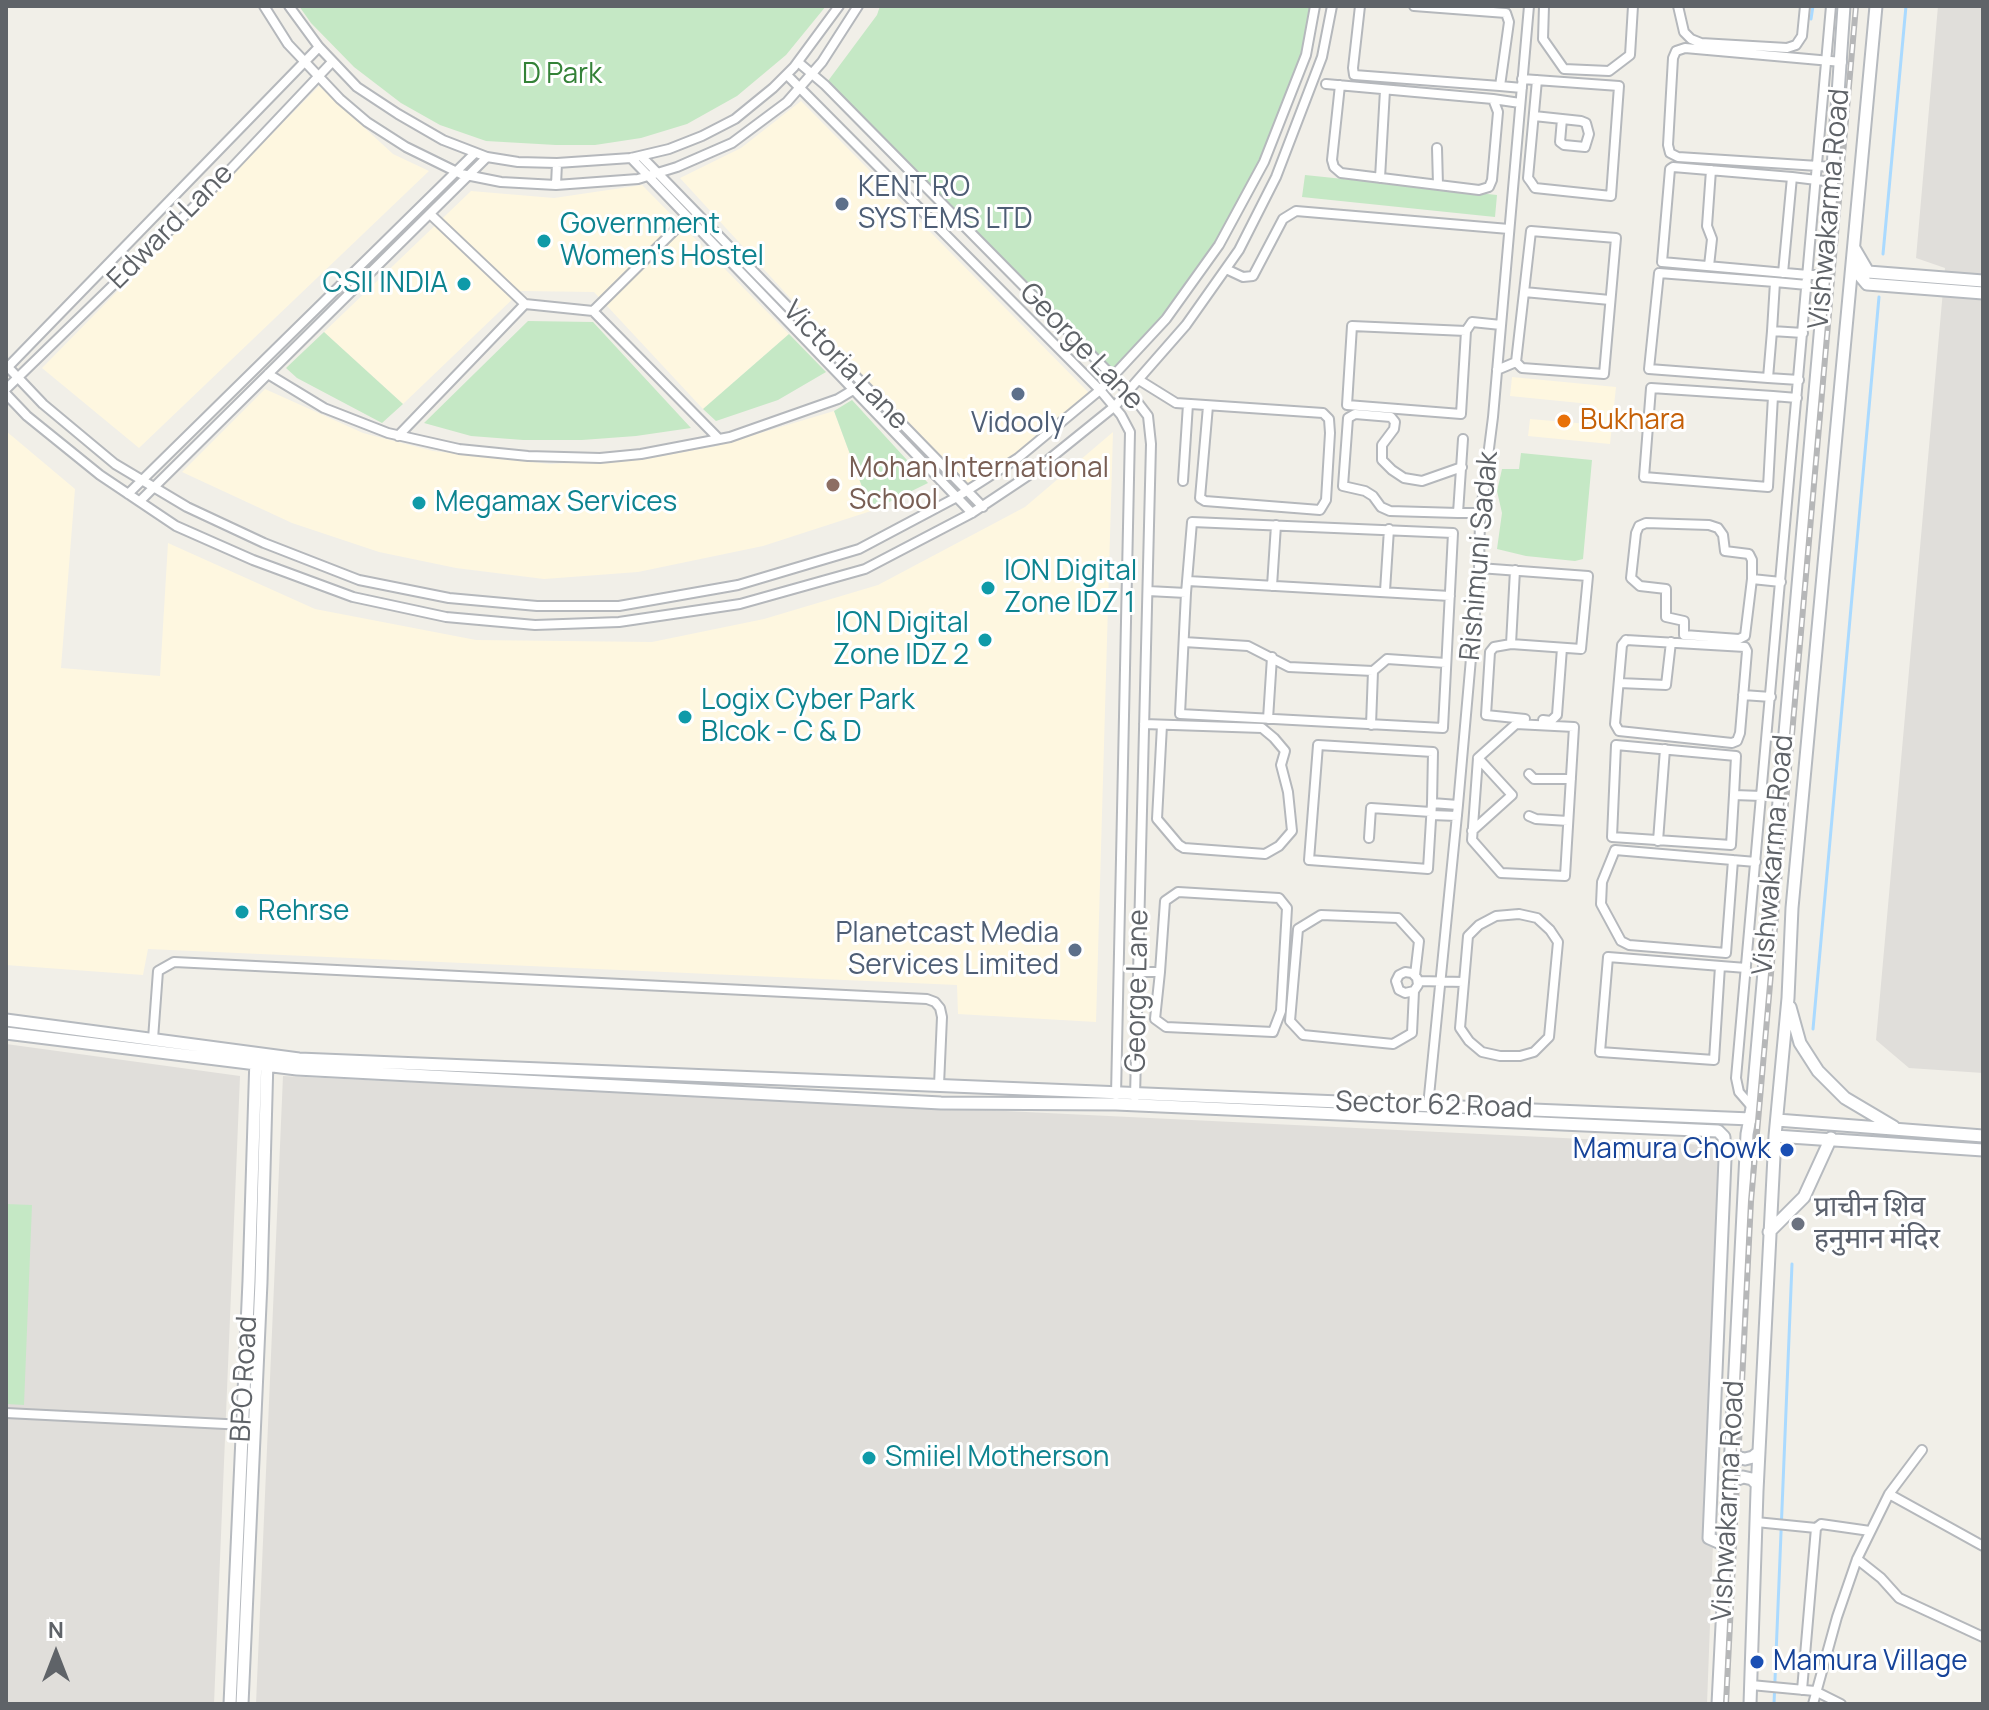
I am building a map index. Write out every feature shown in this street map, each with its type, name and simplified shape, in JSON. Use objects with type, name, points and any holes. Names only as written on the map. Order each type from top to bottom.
[{"type":"street","points":[[264,6],[288,44],[317,76],[367,122],[406,147],[469,176],[501,182],[556,185],[600,184],[648,176],[732,143],[775,112],[801,86],[822,62],[858,6]]},
{"type":"street","points":[[289,6],[319,47],[357,87],[398,114],[443,140],[487,157],[557,163],[641,156],[702,136],[735,119],[787,75],[839,6]]},
{"type":"street","points":[[7,367],[43,404],[115,464],[187,507],[264,543],[359,580],[449,598],[537,606],[619,606],[738,585],[859,549],[957,497],[1018,458],[1112,378],[1166,319],[1219,245],[1264,162],[1306,55],[1315,6]]},
{"type":"street","points":[[6,391],[27,416],[100,475],[176,526],[253,560],[353,597],[446,617],[535,625],[619,622],[740,604],[865,569],[983,507],[1032,473],[1115,406],[1186,325],[1239,250],[1276,177],[1322,57],[1332,6]]},
{"type":"street","points":[[1360,6],[1354,75],[1500,86],[1537,80],[1619,86],[1611,196],[1535,188],[1528,178],[1537,80]]},
{"type":"street","points":[[1414,6],[1506,13],[1509,22],[1500,86]]},
{"type":"street","points":[[1528,9],[1544,10],[1543,39],[1564,69],[1609,71],[1630,55],[1633,6]]},
{"type":"street","points":[[1678,6],[1684,32],[1701,43],[1787,48],[1796,45],[1802,36],[1805,6]]},
{"type":"street","points":[[1752,1113],[1739,1092],[1736,1078],[1831,6]]},
{"type":"street","name":"Vishwakarma Road","points":[[1718,1704],[1747,1134],[1752,1113],[1833,182],[1844,6]]},
{"type":"street","name":"Vishwakarma Road","points":[[1750,1704],[1757,1484],[1775,1136],[1788,998],[1792,908],[1876,6]]},
{"type":"street","name":"Rishimuni Sadak","points":[[1428,1106],[1457,816],[1481,513],[1497,370],[1528,9]]},
{"type":"street","name":"Edward Lane","points":[[7,367],[319,47]]},
{"type":"street","points":[[1834,167],[1678,157],[1670,153],[1673,58],[1676,51],[1685,48],[1842,62]]},
{"type":"street","name":"Edward Lane","points":[[6,391],[209,192],[332,62]]},
{"type":"street","name":"George Lane","points":[[798,62],[1128,392],[1148,416],[1151,444],[1135,1100]]},
{"type":"street","name":"George Lane","points":[[787,75],[1100,390],[1115,406],[1130,432],[1116,1099]]},
{"type":"street","points":[[1326,84],[1520,103]]},
{"type":"street","points":[[1340,85],[1332,160],[1341,173],[1479,190],[1489,187],[1492,180],[1498,112],[1493,99]]},
{"type":"street","points":[[1380,178],[1385,90]]},
{"type":"street","points":[[1534,116],[1562,119]]},
{"type":"street","points":[[1437,148],[1438,185]]},
{"type":"street","points":[[128,494],[475,153]]},
{"type":"street","name":"Victoria Lane","points":[[641,156],[983,507]]},
{"type":"street","points":[[140,501],[487,157]]},
{"type":"street","name":"Victoria Lane","points":[[631,158],[972,513]]},
{"type":"street","points":[[556,185],[557,163]]},
{"type":"street","points":[[1825,275],[1662,262],[1670,169],[1673,167],[1833,182]]},
{"type":"street","points":[[1709,266],[1712,239],[1707,226],[1711,170]]},
{"type":"street","points":[[1783,273],[1792,177]]},
{"type":"street","points":[[1226,269],[1243,277],[1253,276],[1283,219],[1296,211],[1509,229]]},
{"type":"street","points":[[430,214],[525,304],[593,311],[719,439]]},
{"type":"street","points":[[593,311],[687,218]]},
{"type":"street","points":[[1531,231],[1616,238],[1604,374],[1522,368],[1516,362],[1531,231]]},
{"type":"street","points":[[1854,248],[1868,272],[1983,281]]},
{"type":"street","points":[[1852,266],[1867,284],[1983,293]]},
{"type":"street","points":[[1799,380],[1649,369],[1659,273],[1807,285]]},
{"type":"street","points":[[1768,378],[1775,282]]},
{"type":"street","points":[[1524,292],[1610,300]]},
{"type":"street","points":[[398,436],[525,304]]},
{"type":"street","points":[[1466,331],[1352,326],[1347,405],[1461,414],[1466,331],[1472,322],[1501,325]]},
{"type":"street","points":[[1772,331],[1803,333]]},
{"type":"street","points":[[286,338],[296,347]]},
{"type":"street","points":[[1497,370],[1516,362]]},
{"type":"street","points":[[268,374],[324,408],[398,436],[459,449],[528,456],[600,458],[641,454],[719,439],[794,416],[838,399],[863,384]]},
{"type":"street","points":[[1139,380],[1176,403],[1323,413],[1329,419],[1326,500],[1320,510],[1205,501],[1200,498],[1208,406]]},
{"type":"street","points":[[1789,489],[1644,477],[1651,388],[1797,398]]},
{"type":"street","points":[[1768,487],[1773,396]]},
{"type":"street","points":[[1183,481],[1188,404]]},
{"type":"street","points":[[1462,467],[1422,481],[1404,478],[1382,460],[1382,445],[1394,429],[1395,422],[1391,417],[1355,414],[1348,418],[1343,486],[1365,491],[1381,507],[1390,511],[1481,513]]},
{"type":"street","points":[[1458,513],[1463,439]]},
{"type":"street","points":[[1192,522],[1276,525],[1453,533],[1443,728],[1180,714],[1192,522]]},
{"type":"street","points":[[1646,523],[1718,528],[1723,535],[1725,551],[1749,554],[1752,579],[1745,636],[1739,639],[1684,635],[1684,621],[1666,617],[1666,589],[1640,586],[1631,578],[1639,526],[1646,523]]},
{"type":"street","points":[[1272,586],[1276,525]]},
{"type":"street","points":[[1385,591],[1389,529]]},
{"type":"street","points":[[1479,568],[1588,576],[1581,649],[1511,644],[1494,647],[1490,652],[1486,711],[1489,718],[1555,719],[1562,648]]},
{"type":"street","points":[[1511,644],[1515,570]]},
{"type":"street","points":[[1752,579],[1781,582]]},
{"type":"street","points":[[1188,581],[1450,596]]},
{"type":"street","points":[[1148,591],[1186,593]]},
{"type":"street","points":[[1629,640],[1745,647],[1747,651],[1740,733],[1737,741],[1732,743],[1624,733],[1615,728],[1619,683],[1623,642],[1629,640]]},
{"type":"street","points":[[1184,642],[1248,646],[1289,667],[1373,671],[1387,659],[1446,663]]},
{"type":"street","points":[[1619,683],[1666,685],[1671,642]]},
{"type":"street","points":[[1268,719],[1272,657]]},
{"type":"street","points":[[1371,725],[1373,671]]},
{"type":"street","points":[[1789,681],[1803,688],[1814,681]]},
{"type":"street","points":[[1743,695],[1771,697]]},
{"type":"street","points":[[1787,703],[1802,699],[1811,705]]},
{"type":"street","points":[[1144,724],[1262,728],[1274,738],[1285,751],[1281,765],[1288,792],[1292,831],[1279,846],[1265,854],[1184,848],[1179,845],[1157,819],[1162,725]]},
{"type":"street","points":[[1516,724],[1574,727],[1565,876],[1501,873],[1472,840],[1478,758],[1516,724]]},
{"type":"street","points":[[1318,745],[1433,752],[1431,810],[1428,869],[1309,860],[1318,745]]},
{"type":"street","points":[[1616,745],[1665,749],[1736,756],[1731,845],[1612,837],[1616,745]]},
{"type":"street","points":[[1658,841],[1665,749]]},
{"type":"street","points":[[1472,831],[1512,795],[1478,758]]},
{"type":"street","points":[[1529,774],[1534,779],[1571,779]]},
{"type":"street","points":[[1734,795],[1762,796]]},
{"type":"street","points":[[1431,810],[1475,796]]},
{"type":"street","points":[[1369,838],[1371,808],[1431,810],[1457,816]]},
{"type":"street","points":[[1529,816],[1568,821]]},
{"type":"street","points":[[1733,860],[1726,953],[1629,945],[1621,941],[1601,904],[1602,882],[1615,850],[1733,860],[1756,862]]},
{"type":"street","points":[[1178,892],[1279,898],[1287,908],[1281,1011],[1273,1032],[1166,1027],[1155,1019],[1160,972],[1165,901],[1178,892]]},
{"type":"street","points":[[1519,914],[1537,918],[1558,942],[1549,1037],[1534,1052],[1500,1056],[1482,1052],[1469,1041],[1460,1028],[1464,982],[1468,936],[1479,925],[1496,916],[1519,914]]},
{"type":"street","points":[[1321,915],[1398,918],[1419,941],[1416,978],[1412,1033],[1393,1044],[1303,1035],[1290,1021],[1298,929],[1321,915]]},
{"type":"street","points":[[1720,966],[1714,1060],[1600,1052],[1608,957],[1746,968]]},
{"type":"street","points":[[153,1039],[155,980],[158,971],[174,962],[927,999],[940,1008],[942,1017],[939,1085]]},
{"type":"street","points":[[1138,972],[1160,972]]},
{"type":"street","points":[[1414,991],[1408,994],[1401,992],[1396,981],[1405,972],[1416,978],[1464,982]]},
{"type":"street","points":[[1788,998],[1800,1043],[1818,1071],[1845,1098],[1898,1130]]},
{"type":"street","points":[[6,1020],[153,1039],[261,1060],[939,1085],[1116,1099]]},
{"type":"street","points":[[6,1033],[261,1060],[927,1102],[1116,1099]]},
{"type":"street","name":"BPO Road","points":[[242,1704],[261,1060]]},
{"type":"street","name":"Sector 62 Road","points":[[1116,1099],[1718,1131],[1724,1137],[1725,1159],[1723,1251]]},
{"type":"street","name":"Sector 62 Road","points":[[1135,1100],[1752,1113]]},
{"type":"street","points":[[1554,1111],[1554,1124]]},
{"type":"street","points":[[1777,1120],[1983,1136]]},
{"type":"street","points":[[1775,1136],[1983,1150]]},
{"type":"street","points":[[1769,1232],[1804,1197],[1831,1138]]},
{"type":"street","points":[[1727,1546],[1709,1538],[1715,1409],[1723,1251],[1741,1251]]},
{"type":"street","points":[[1715,1409],[1733,1415]]},
{"type":"street","points":[[6,1413],[248,1425]]},
{"type":"street","name":"BPO Road","points":[[230,1704],[248,1425]]},
{"type":"street","points":[[1813,1704],[1857,1559],[1889,1494],[1922,1450]]},
{"type":"street","points":[[1732,1451],[1736,1457],[1745,1459],[1759,1452]]},
{"type":"street","points":[[1730,1482],[1743,1477],[1757,1484]]},
{"type":"street","points":[[1889,1494],[1983,1546]]},
{"type":"street","points":[[1756,1522],[1816,1528],[1821,1524],[1870,1531]]},
{"type":"street","points":[[1802,1690],[1816,1528]]},
{"type":"street","points":[[1857,1559],[1881,1578],[1899,1598],[1983,1637]]},
{"type":"street","points":[[1751,1685],[1815,1691],[1841,1704]]},
{"type":"shaded area","points":[[1938,6],[1983,6],[1983,1073],[1909,1068],[1876,1040],[1945,268],[1916,258]]},
{"type":"shaded area","points":[[319,86],[393,154],[429,171],[139,448],[42,368]]},
{"type":"shaded area","points":[[801,101],[1093,397],[973,487],[960,483],[680,178],[741,148]]},
{"type":"shaded area","points":[[642,185],[789,334],[703,409],[594,292],[521,291],[403,404],[324,332],[471,191],[554,198]]},
{"type":"shaded area","points":[[1512,377],[1616,387],[1610,444],[1528,436],[1530,419],[1588,424],[1590,404],[1510,396]]},
{"type":"shaded area","points":[[265,389],[363,433],[433,451],[550,464],[640,460],[717,446],[834,411],[871,511],[763,546],[638,572],[544,579],[456,568],[379,552],[292,523],[182,472]]},
{"type":"shaded area","points":[[6,431],[75,489],[61,668],[160,676],[168,543],[315,609],[476,640],[652,642],[764,619],[878,585],[1025,507],[1113,432],[1096,1022],[958,1014],[957,985],[148,949],[143,975],[6,965]]},
{"type":"shaded area","points":[[6,1044],[240,1076],[214,1704],[6,1704]]},
{"type":"shaded area","points":[[283,1076],[1728,1146],[1707,1704],[256,1704]]},
{"type":"green space","name":"D Park","points":[[299,6],[826,6],[786,55],[737,96],[687,124],[641,138],[595,145],[556,145],[486,141],[440,125],[401,103],[354,67],[311,23]]},
{"type":"green space","points":[[880,6],[1315,6],[1301,67],[1274,135],[1227,231],[1175,307],[1112,378],[825,85],[877,15]]},
{"type":"green space","points":[[1305,175],[1497,195],[1495,217],[1302,197]]},
{"type":"green space","points":[[528,321],[593,322],[691,428],[582,440],[523,440],[471,436],[424,423]]},
{"type":"green space","points":[[324,332],[403,404],[382,423],[297,378],[286,368]]},
{"type":"green space","points":[[789,334],[826,372],[778,400],[716,421],[703,409]]},
{"type":"green space","points":[[852,400],[928,483],[871,511],[834,411]]},
{"type":"green space","points":[[1521,453],[1592,460],[1583,559],[1575,561],[1526,556],[1497,549],[1502,513],[1497,491],[1502,469],[1519,469]]},
{"type":"green space","points":[[6,1204],[32,1205],[24,1405],[6,1404]]},
{"type":"waterway","points":[[1811,19],[1813,6]]},
{"type":"waterway","points":[[1883,254],[1906,6]]},
{"type":"waterway","points":[[1813,1029],[1879,297]]},
{"type":"waterway","points":[[1774,1704],[1792,1264]]},
{"type":"railway","points":[[1726,1704],[1751,1201],[1856,6]]},
{"type":"place","name":"KENT RO SYSTEMS LTD","points":[[842,204]]},
{"type":"place","name":"Government Women's Hostel","points":[[544,241]]},
{"type":"place","name":"CSII INDIA","points":[[464,284]]},
{"type":"place","name":"Vidooly","points":[[1018,394]]},
{"type":"place","name":"Bukhara","points":[[1564,421]]},
{"type":"place","name":"Mohan International School","points":[[833,485]]},
{"type":"place","name":"Megamax Services","points":[[419,503]]},
{"type":"place","name":"ION Digital Zone IDZ 1","points":[[988,588]]},
{"type":"place","name":"ION Digital Zone IDZ 2","points":[[985,640]]},
{"type":"place","name":"Logix Cyber Park Blcok - C & D","points":[[685,717]]},
{"type":"place","name":"Rehrse","points":[[242,912]]},
{"type":"place","name":"Planetcast Media Services Limited","points":[[1075,950]]},
{"type":"place","name":"Mamura Chowk","points":[[1787,1150]]},
{"type":"place","name":"प्राचीन शिव हनुमान मंदिर","points":[[1798,1224]]},
{"type":"place","name":"Smiiel Motherson","points":[[869,1458]]},
{"type":"place","name":"Mamura Village","points":[[1757,1662]]}]
